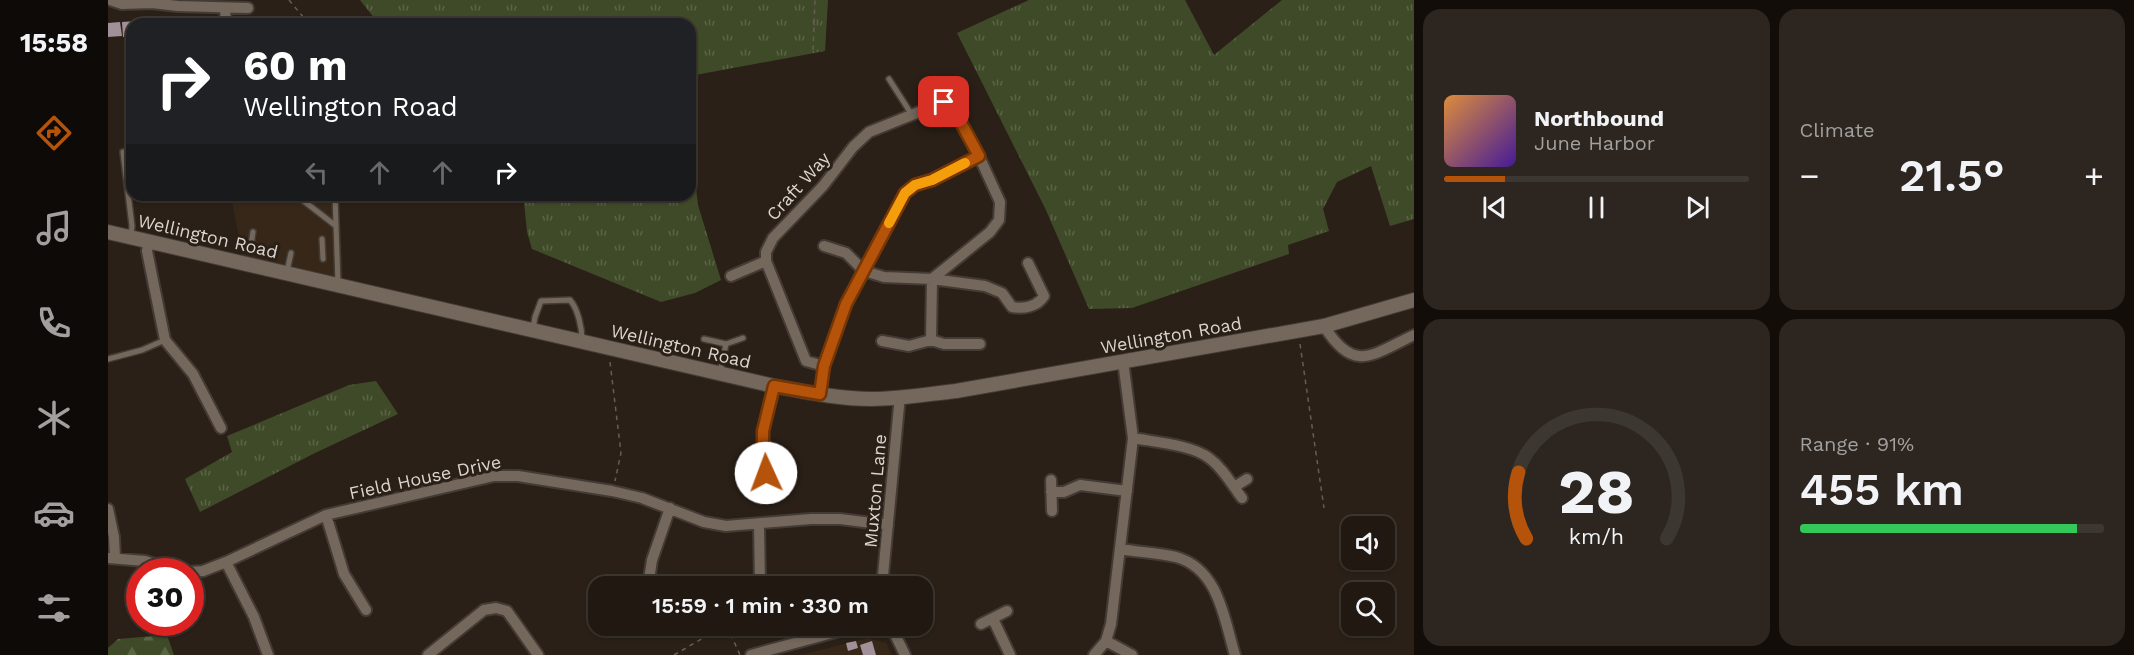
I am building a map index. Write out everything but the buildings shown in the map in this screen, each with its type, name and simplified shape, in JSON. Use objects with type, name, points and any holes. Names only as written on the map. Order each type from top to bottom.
[{"type":"street","points":[[110,0],[122,4],[152,3],[225,9],[248,8]]},
{"type":"street","points":[[225,9],[226,18]]},
{"type":"street","name":"Craft Way","points":[[766,261],[766,252],[773,238],[823,186],[853,147],[869,132],[944,102],[952,106],[979,156],[1000,202],[999,220],[990,232],[932,279]]},
{"type":"street","points":[[820,394],[824,366],[846,304],[905,193],[915,185],[932,180],[979,156]]},
{"type":"street","name":"Wellington Road","points":[[108,232],[719,374],[820,394],[869,399],[956,391],[1298,331],[1324,326],[1414,300]]},
{"type":"street","points":[[149,241],[147,251],[165,340],[194,374],[221,428]]},
{"type":"street","points":[[824,246],[846,253],[864,271],[884,277],[932,279],[985,286],[1002,293],[1012,307],[1024,309],[1044,296],[1028,263]]},
{"type":"street","points":[[731,276],[766,261],[806,361],[824,366]]},
{"type":"street","points":[[931,340],[932,279]]},
{"type":"street","points":[[1324,326],[1333,342],[1346,354],[1364,357],[1414,335]]},
{"type":"street","points":[[882,341],[909,346],[931,340],[944,344],[980,344]]},
{"type":"street","points":[[1094,655],[1106,641],[1111,624],[1133,438],[1123,361]]},
{"type":"street","points":[[772,463],[763,442],[763,431],[774,386]]},
{"type":"street","name":"Muxton Lane","points":[[883,576],[898,398]]},
{"type":"street","points":[[1133,438],[1189,449],[1208,457],[1242,498]]},
{"type":"street","points":[[772,463],[785,464]]},
{"type":"street","points":[[766,473],[772,463]]},
{"type":"street","name":"Field House Drive","points":[[204,571],[326,515],[494,476],[518,476],[612,491],[642,498],[704,522],[726,526],[831,519],[888,525]]},
{"type":"street","points":[[1234,487],[1247,479]]},
{"type":"street","points":[[1052,511],[1051,486],[1064,492],[1080,485],[1127,491]]},
{"type":"street","points":[[108,508],[114,537],[111,558],[126,559]]},
{"type":"street","points":[[650,576],[652,560],[670,508]]},
{"type":"street","points":[[326,515],[344,574],[366,610]]},
{"type":"street","points":[[759,524],[760,576]]},
{"type":"street","points":[[1120,549],[1176,557],[1203,573],[1215,588],[1235,655]]},
{"type":"street","points":[[226,562],[254,617],[268,655]]},
{"type":"street","points":[[428,655],[484,610],[496,608],[507,611],[538,655]]},
{"type":"street","points":[[981,624],[1007,611]]},
{"type":"street","points":[[993,619],[1010,655]]},
{"type":"street","points":[[751,655],[821,636]]},
{"type":"street","points":[[896,636],[905,655]]},
{"type":"street","points":[[1106,641],[1132,655]]},
{"type":"lane","points":[[890,79],[912,115]]},
{"type":"lane","points":[[123,152],[126,177]]},
{"type":"lane","points":[[129,201],[131,237]]},
{"type":"lane","points":[[304,201],[336,226]]},
{"type":"lane","points":[[335,201],[339,285]]},
{"type":"lane","points":[[251,245],[253,232]]},
{"type":"lane","points":[[322,239],[323,259]]},
{"type":"lane","points":[[287,273],[291,253]]},
{"type":"lane","points":[[533,331],[541,301],[567,299],[575,306],[582,342]]},
{"type":"lane","points":[[704,339],[726,344],[742,338]]},
{"type":"lane","points":[[108,359],[142,350],[165,340]]},
{"type":"lane","points":[[719,374],[726,344]]},
{"type":"path","points":[[289,0],[304,18]]},
{"type":"path","points":[[813,50],[815,0]]},
{"type":"path","points":[[1298,331],[1324,508]]},
{"type":"path","points":[[610,349],[621,453],[612,491]]},
{"type":"path","points":[[674,655],[707,636]]},
{"type":"path","points":[[730,636],[740,655]]},
{"type":"shaded area","points":[[232,201],[339,201],[343,279],[242,255]]},
{"type":"shaded area","points":[[868,638],[886,643],[892,655],[800,655]]},
{"type":"green space","points":[[360,0],[828,0],[825,51],[696,75],[696,18],[374,18]]},
{"type":"green space","points":[[1029,0],[1185,0],[1214,55],[1282,0],[1414,0],[1414,219],[1390,226],[1371,166],[1337,182],[1323,209],[1329,231],[1288,245],[1289,254],[1132,308],[1089,309],[1045,208],[957,33]]},
{"type":"green space","points":[[696,188],[698,205],[721,280],[695,293],[661,302],[532,249],[527,232],[524,202],[696,201]]},
{"type":"green space","points":[[376,381],[398,414],[315,453],[200,512],[185,479],[232,452],[227,436],[349,385]]},
{"type":"green space","points":[[167,636],[174,655],[108,655],[108,648],[118,639]]},
{"type":"slow traffic","points":[[889,223],[905,193],[915,185],[932,180],[965,163]]},
{"type":"route","points":[[766,473],[772,463],[763,442],[763,431],[774,386],[820,394],[824,366],[846,304],[905,193],[915,185],[932,180],[979,156],[952,106],[944,102]]}]
